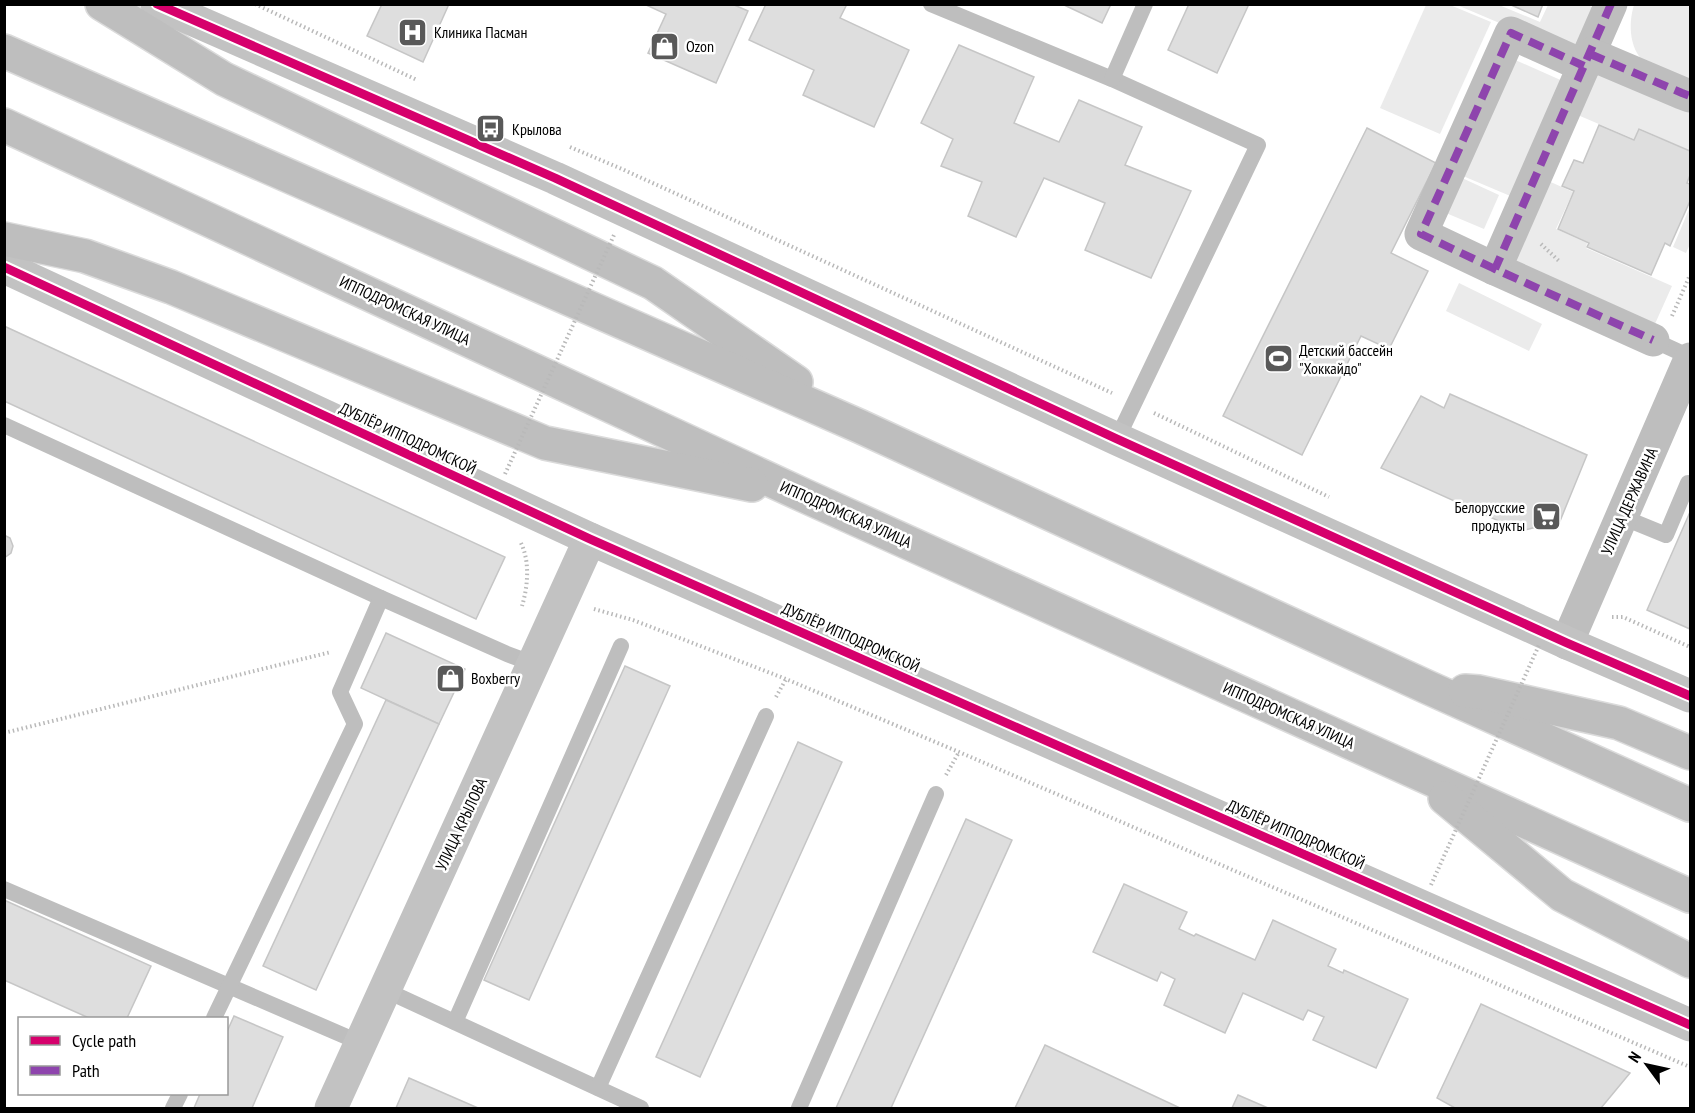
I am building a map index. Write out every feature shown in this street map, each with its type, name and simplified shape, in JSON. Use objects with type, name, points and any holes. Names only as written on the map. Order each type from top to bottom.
[{"type":"main road","points":[[102,4],[224,79],[653,283],[859,426]]},
{"type":"main road","points":[[1495,269],[1611,4]]},
{"type":"main road","points":[[1653,340],[1421,234],[1511,33],[1690,96]]},
{"type":"main road","points":[[4,51],[859,426],[1426,687],[1690,805]]},
{"type":"main road","name":"ИППОДРОМСКАЯ УЛИЦА","points":[[4,125],[806,496],[1690,896]]},
{"type":"main road","points":[[4,239],[85,256],[171,287],[545,443],[806,496]]},
{"type":"main road","name":"УЛИЦА ДЕРЖАВИНА","points":[[1562,635],[1622,517],[1690,358]]},
{"type":"main road","points":[[1426,687],[1479,692],[1619,723],[1690,753]]},
{"type":"main road","points":[[1411,770],[1562,895],[1690,961]]},
{"type":"street","points":[[157,4],[555,178],[1117,439],[1562,635],[1690,696]]},
{"type":"street","name":"ДУБЛЁР ИППОДРОМСКОЙ","points":[[4,267],[590,538],[1690,1025]]},
{"type":"street","name":"УЛИЦА КРЫЛОВА","points":[[331,1108],[385,990],[520,659],[563,600],[590,538]]},
{"type":"lane","points":[[932,4],[1258,145],[1117,439]]},
{"type":"lane","points":[[1112,80],[1145,4]]},
{"type":"lane","points":[[1653,340],[1690,358]]},
{"type":"lane","points":[[4,425],[381,598],[520,659]]},
{"type":"lane","points":[[1622,517],[1666,535],[1688,483],[1690,484]]},
{"type":"lane","points":[[214,1017],[355,724],[340,692],[381,598]]},
{"type":"lane","points":[[455,1022],[621,646]]},
{"type":"lane","points":[[598,1088],[766,716]]},
{"type":"lane","points":[[799,1108],[936,794]]},
{"type":"lane","points":[[4,889],[361,1044]]},
{"type":"lane","points":[[385,990],[641,1108]]},
{"type":"path","points":[[255,4],[421,82]]},
{"type":"path","points":[[569,146],[1134,404],[1339,502]]},
{"type":"path","points":[[505,474],[614,235]]},
{"type":"path","points":[[1535,239],[1562,263]]},
{"type":"path","points":[[520,659],[527,590],[526,553],[521,542]]},
{"type":"path","points":[[527,590],[633,620],[786,679],[970,756],[1690,1067]]},
{"type":"path","points":[[1431,885],[1562,635],[1623,617],[1690,647]]},
{"type":"path","points":[[4,733],[361,644]]},
{"type":"shaded area","points":[[1426,5],[1450,5],[1491,22],[1440,134],[1380,108]]},
{"type":"shaded area","points":[[1457,5],[1499,5],[1540,22],[1548,5],[1587,5],[1597,9],[1577,56]]},
{"type":"shaded area","points":[[1634,5],[1690,5],[1690,86],[1648,65],[1637,53],[1631,29]]},
{"type":"shaded area","points":[[1513,59],[1565,82],[1515,198],[1463,176]]},
{"type":"shaded area","points":[[1588,64],[1690,107],[1690,151],[1639,128],[1634,139],[1573,113]]},
{"type":"shaded area","points":[[1462,178],[1499,195],[1484,229],[1446,213]]},
{"type":"shaded area","points":[[1544,179],[1573,192],[1556,229],[1587,243],[1586,248],[1672,286],[1650,335],[1499,268]]},
{"type":"shaded area","points":[[1690,207],[1690,244],[1686,253],[1673,247]]},
{"type":"shaded area","points":[[1459,283],[1542,324],[1529,351],[1446,311]]},
{"type":"building","points":[[382,4],[449,4],[423,62],[367,36]]},
{"type":"building","points":[[644,4],[732,4],[748,11],[716,83],[648,53],[666,14]]},
{"type":"building","points":[[766,4],[847,4],[840,18],[909,50],[874,127],[803,95],[814,70],[749,40]]},
{"type":"building","points":[[1062,4],[1111,4],[1102,23]]},
{"type":"building","points":[[1189,4],[1249,4],[1217,73],[1168,50]]},
{"type":"building","points":[[1509,4],[1543,4],[1538,17]]},
{"type":"building","points":[[959,45],[1034,77],[1014,123],[1059,142],[1079,100],[1142,127],[1125,165],[1191,191],[1151,278],[1085,250],[1105,203],[1044,178],[1016,237],[968,216],[982,182],[941,166],[953,139],[921,123]]},
{"type":"building","points":[[1599,125],[1634,140],[1639,129],[1690,151],[1690,175],[1687,183],[1690,184],[1690,201],[1670,246],[1665,243],[1651,275],[1587,247],[1589,243],[1558,229],[1574,191],[1562,186],[1574,160],[1583,163]]},
{"type":"building","points":[[1367,128],[1436,163],[1391,253],[1428,271],[1389,349],[1361,336],[1302,455],[1223,416]]},
{"type":"building","points":[[4,326],[505,557],[476,619],[4,401]]},
{"type":"building","points":[[1450,394],[1587,455],[1560,521],[1521,531],[1381,468],[1421,396],[1444,408]]},
{"type":"building","points":[[1690,512],[1690,629],[1647,610]]},
{"type":"building","points":[[4,535],[10,538],[13,546],[11,553],[4,558]]},
{"type":"building","points":[[386,633],[465,669],[439,724],[361,688]]},
{"type":"building","points":[[625,666],[670,686],[529,1000],[484,980]]},
{"type":"building","points":[[386,700],[439,724],[316,990],[263,966]]},
{"type":"building","points":[[798,742],[842,762],[700,1077],[656,1057]]},
{"type":"building","points":[[966,819],[1012,840],[891,1108],[836,1108]]},
{"type":"building","points":[[1124,884],[1187,912],[1179,929],[1255,960],[1273,920],[1336,949],[1328,966],[1343,973],[1344,970],[1408,999],[1376,1068],[1313,1040],[1324,1017],[1308,1010],[1303,1020],[1243,993],[1225,1033],[1164,1005],[1175,979],[1161,972],[1157,981],[1093,952]]},
{"type":"building","points":[[4,900],[151,966],[127,1017],[87,1017],[4,980]]},
{"type":"building","points":[[1481,1004],[1630,1073],[1601,1108],[1455,1108],[1437,1098]]},
{"type":"building","points":[[234,1016],[283,1037],[252,1108],[194,1108],[200,1095],[228,1095],[228,1030]]},
{"type":"building","points":[[1045,1045],[1180,1108],[1015,1108]]},
{"type":"building","points":[[409,1078],[478,1108],[396,1108]]},
{"type":"building","points":[[1238,1095],[1268,1108],[1232,1108]]},
{"type":"marked path","points":[[1611,4],[1495,269],[1653,340]]},
{"type":"marked path","points":[[1495,269],[1421,234],[1511,33],[1584,66]]},
{"type":"marked path","points":[[1590,54],[1690,96]]},
{"type":"cycle path","points":[[157,4],[555,178],[1117,439],[1567,643],[1690,696]]},
{"type":"cycle path","points":[[4,267],[590,539],[1690,1025]]},
{"type":"place","name":"Клиника Пасман","points":[[413,32]]},
{"type":"place","name":"Ozon","points":[[665,46]]},
{"type":"place","name":"Крылова","points":[[491,129]]},
{"type":"place","name":"Детский бассейн \"Хоккайдо\"","points":[[1278,359]]},
{"type":"place","name":"Белорусские продукты","points":[[1546,516]]},
{"type":"place","name":"Boxberry","points":[[450,678]]}]
